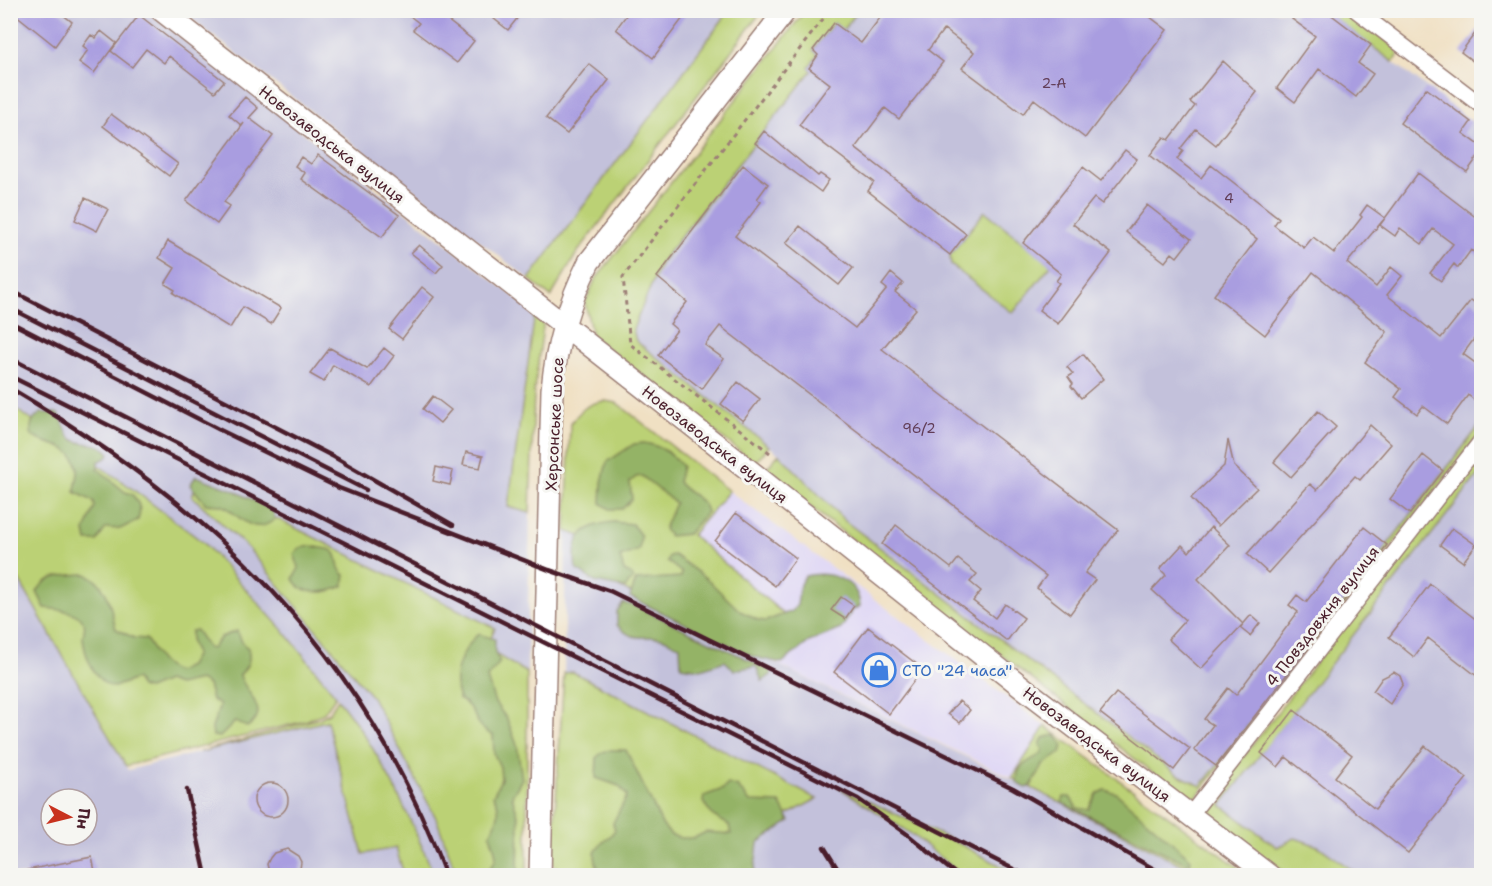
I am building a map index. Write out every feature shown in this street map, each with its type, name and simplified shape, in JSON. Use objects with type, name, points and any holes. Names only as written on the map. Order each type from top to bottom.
[{"type":"street","name":"Новозаводська вулиця","points":[[161,10],[1026,690],[1270,876]]},
{"type":"street","name":"Херсонське шосе","points":[[540,876],[552,390],[555,355],[563,325],[574,293],[589,262],[786,10]]},
{"type":"street","points":[[1356,10],[1482,106]]},
{"type":"street","name":"4 Повздовжня вулиця","points":[[1191,814],[1482,440]]},
{"type":"path","points":[[770,453],[630,344],[623,277],[830,10]]},
{"type":"shaded area","points":[[11,11],[147,11],[535,313],[508,506],[530,513],[527,673],[487,649],[495,628],[199,479],[192,496],[248,548],[372,697],[436,818],[457,875],[434,875],[396,792],[355,720],[289,637],[126,484],[11,406]]},
{"type":"shaded area","points":[[181,11],[729,11],[529,279]]},
{"type":"shaded area","points":[[858,11],[1325,11],[1481,128],[1481,424],[1201,786],[1177,774],[845,521],[779,454],[636,341],[633,329],[661,262],[812,70],[809,68],[813,50],[834,23],[843,30]]},
{"type":"shaded area","points":[[1481,471],[1481,875],[1359,875],[1318,846],[1295,839],[1278,847],[1221,805]]},
{"type":"shaded area","points":[[729,491],[1045,726],[1012,778],[767,659],[692,535]]},
{"type":"shaded area","points":[[566,531],[600,543],[599,577],[1207,875],[723,875],[722,849],[816,798],[573,672],[564,673]]},
{"type":"shaded area","points":[[19,580],[128,770],[327,721],[363,854],[396,848],[404,875],[11,875],[10,587]]},
{"type":"green space","points":[[729,11],[762,11],[577,253],[551,297],[529,279]]},
{"type":"green space","points":[[805,11],[858,11],[843,30],[834,23],[813,50],[818,55],[809,67],[812,70],[661,262],[633,329],[636,341],[769,446],[755,463],[592,336],[585,303],[595,280]]},
{"type":"green space","points":[[1325,11],[1348,11],[1397,49],[1398,55],[1393,62]]},
{"type":"green space","points":[[985,211],[1051,265],[1013,313],[951,265],[950,255]]},
{"type":"green space","points":[[535,313],[544,320],[534,392],[530,513],[508,507]]},
{"type":"green space","points":[[605,401],[617,403],[729,491],[692,535],[786,616],[767,659],[598,577],[600,543],[566,531],[570,424],[585,408]]},
{"type":"green space","points":[[11,406],[126,484],[204,543],[289,637],[336,696],[324,713],[305,721],[126,766],[19,580],[11,587]]},
{"type":"green space","points":[[41,413],[57,413],[72,439],[101,446],[109,452],[108,457],[98,462],[98,469],[125,492],[132,494],[139,506],[138,520],[120,529],[106,528],[97,541],[87,541],[85,531],[95,506],[93,501],[75,492],[78,468],[71,454],[32,436],[32,423]]},
{"type":"green space","points":[[1481,424],[1481,432],[1193,801],[1189,801],[764,471],[779,454],[845,521],[1177,774],[1201,786]]},
{"type":"green space","points":[[644,443],[661,448],[678,461],[682,466],[678,482],[705,507],[707,512],[688,534],[669,536],[664,529],[675,503],[642,476],[630,482],[632,499],[622,509],[610,509],[601,503],[602,482],[607,462],[634,444]]},
{"type":"green space","points":[[1481,447],[1481,471],[1221,805],[1277,847],[1295,838],[1318,846],[1359,875],[1287,875],[1207,814],[1204,808]]},
{"type":"green space","points":[[196,476],[233,490],[273,510],[275,519],[266,525],[251,525],[221,505],[206,504],[190,485]]},
{"type":"green space","points":[[198,479],[495,628],[487,649],[527,673],[527,875],[457,875],[436,818],[372,697],[248,548],[192,496]]},
{"type":"green space","points":[[614,522],[632,524],[641,536],[639,550],[620,557],[624,571],[632,575],[632,580],[625,588],[595,582],[576,569],[575,549],[582,535],[594,526]]},
{"type":"green space","points":[[312,546],[334,552],[340,569],[345,575],[343,586],[330,591],[315,592],[297,585],[293,579],[299,568],[294,554],[300,548]]},
{"type":"green space","points":[[674,555],[706,578],[740,611],[758,620],[766,621],[792,611],[797,605],[800,584],[805,576],[832,576],[848,583],[858,596],[860,606],[853,610],[841,629],[809,642],[782,663],[754,657],[630,597],[636,580],[681,577],[682,573],[667,561],[669,556]]},
{"type":"green space","points":[[86,574],[100,584],[108,598],[116,629],[134,638],[146,639],[162,663],[177,672],[189,666],[196,654],[191,642],[191,631],[196,630],[208,648],[212,649],[221,637],[237,631],[243,644],[248,648],[248,663],[240,675],[257,708],[258,715],[255,721],[247,727],[235,722],[220,737],[213,736],[212,728],[220,705],[212,700],[208,685],[200,680],[178,685],[167,681],[148,689],[141,687],[136,679],[114,687],[101,680],[86,652],[83,637],[85,625],[81,619],[67,611],[45,608],[37,592],[41,586],[52,579],[65,575]]},
{"type":"green space","points":[[623,603],[636,606],[772,671],[771,675],[762,681],[756,666],[734,670],[725,661],[701,669],[681,666],[680,646],[662,638],[634,636],[617,625],[617,611]]},
{"type":"green space","points":[[478,634],[495,639],[495,653],[500,662],[487,678],[495,703],[507,719],[517,745],[522,779],[512,796],[519,818],[518,875],[483,875],[493,864],[496,856],[490,834],[498,815],[498,805],[493,796],[501,779],[500,767],[494,754],[493,735],[482,728],[469,707],[459,699],[456,682],[462,656]]},
{"type":"green space","points":[[573,672],[817,799],[723,849],[723,875],[563,875],[552,863],[564,673]]},
{"type":"green space","points":[[338,699],[380,761],[404,806],[434,875],[404,875],[396,848],[363,854],[327,721],[200,752],[320,718],[329,713]]},
{"type":"green space","points":[[1045,726],[1249,875],[1202,875],[1012,778]]},
{"type":"green space","points":[[1055,735],[1063,745],[1061,753],[1044,764],[1031,786],[1026,788],[1017,783],[1018,772],[1021,768],[1041,754],[1043,749],[1040,745],[1043,738]]},
{"type":"green space","points":[[611,750],[626,750],[663,826],[671,835],[694,838],[706,832],[731,834],[729,825],[713,816],[703,802],[704,796],[723,789],[728,784],[738,787],[750,802],[780,803],[790,821],[758,843],[754,875],[605,875],[600,873],[596,864],[596,851],[615,830],[613,823],[627,796],[619,786],[596,778],[597,757]]},
{"type":"green space","points":[[838,787],[956,842],[1018,875],[962,875],[910,833]]},
{"type":"green space","points":[[1105,790],[1116,793],[1191,859],[1190,865],[1062,803],[1064,797],[1070,797],[1077,808],[1089,810],[1097,794]]},
{"type":"building","points":[[10,10],[57,10],[72,22],[55,46]]},
{"type":"building","points":[[402,10],[434,10],[474,41],[457,63],[413,30],[419,23]]},
{"type":"building","points":[[483,10],[512,10],[519,16],[508,30]]},
{"type":"building","points":[[630,10],[689,10],[653,58],[616,29]]},
{"type":"building","points":[[886,10],[1141,10],[1167,30],[1085,138],[1034,99],[1023,114],[962,68],[974,52],[944,29],[928,50],[943,62],[899,119],[885,108],[855,148],[966,234],[950,255],[868,191],[874,182],[799,125],[830,84],[809,68],[818,55],[813,50],[834,23],[861,43]]},
{"type":"building","points":[[1299,10],[1325,10],[1371,45],[1358,63],[1373,74],[1356,97],[1319,69],[1295,102],[1277,88],[1315,36],[1292,19]]},
{"type":"building","points":[[139,15],[224,81],[215,92],[169,56],[164,63],[146,49],[132,67],[111,51]]},
{"type":"building","points":[[1482,24],[1482,68],[1461,52]]},
{"type":"building","points":[[101,31],[116,43],[94,73],[79,62],[88,50],[83,46],[91,35],[96,38]]},
{"type":"building","points":[[1223,61],[1257,92],[1216,145],[1196,129],[1180,149],[1183,151],[1177,159],[1201,178],[1211,165],[1279,218],[1274,225],[1304,248],[1313,237],[1334,253],[1362,217],[1360,215],[1367,205],[1385,218],[1347,263],[1376,287],[1391,267],[1402,276],[1387,295],[1441,338],[1471,300],[1482,308],[1482,328],[1463,354],[1482,368],[1482,406],[1468,395],[1447,424],[1423,406],[1417,414],[1395,397],[1401,389],[1365,362],[1387,332],[1313,272],[1265,335],[1214,295],[1257,239],[1150,155],[1164,137],[1169,140],[1195,106],[1190,102]]},
{"type":"building","points":[[589,64],[609,80],[567,134],[546,118]]},
{"type":"building","points":[[1426,88],[1471,122],[1463,133],[1482,147],[1482,151],[1467,172],[1400,123]]},
{"type":"building","points":[[245,97],[258,108],[249,118],[273,136],[224,202],[230,206],[217,224],[186,201],[242,126],[229,115]]},
{"type":"building","points":[[111,114],[178,164],[169,176],[103,126]]},
{"type":"building","points":[[764,131],[818,176],[820,174],[829,180],[821,192],[755,143]]},
{"type":"building","points":[[1125,150],[1137,159],[1102,204],[1094,198],[1073,224],[1111,253],[1058,324],[1039,310],[1059,283],[1056,281],[1061,274],[1023,243],[1083,167],[1101,181]]},
{"type":"building","points":[[318,155],[399,215],[382,237],[301,179],[305,173],[295,166],[301,157],[311,164]]},
{"type":"building","points":[[743,165],[768,184],[757,199],[761,202],[735,236],[855,328],[887,289],[882,285],[891,273],[903,283],[895,292],[916,309],[882,349],[1118,530],[1085,573],[1095,580],[1070,614],[1037,588],[1046,576],[720,326],[705,345],[724,359],[702,389],[658,355],[677,330],[670,324],[687,302],[657,277]]},
{"type":"building","points":[[1418,173],[1482,222],[1482,258],[1471,250],[1458,268],[1454,264],[1441,281],[1430,273],[1453,244],[1433,229],[1422,244],[1400,228],[1395,236],[1380,225]]},
{"type":"building","points":[[85,198],[108,209],[97,231],[75,220]]},
{"type":"building","points":[[1147,205],[1191,239],[1177,257],[1172,253],[1165,262],[1126,232]]},
{"type":"building","points":[[800,226],[853,268],[839,285],[786,243]]},
{"type":"building","points":[[168,241],[281,308],[271,324],[243,307],[230,328],[173,293],[175,290],[165,284],[175,268],[159,258]]},
{"type":"building","points":[[419,245],[443,265],[436,273],[411,253]]},
{"type":"building","points":[[422,287],[434,297],[402,339],[389,329]]},
{"type":"building","points":[[330,348],[367,369],[384,348],[394,356],[371,387],[333,365],[324,382],[310,374]]},
{"type":"building","points":[[1083,354],[1103,379],[1081,398],[1071,386],[1073,384],[1068,377],[1073,374],[1067,367]]},
{"type":"building","points":[[738,382],[760,399],[743,421],[721,404]]},
{"type":"building","points":[[433,396],[451,410],[440,423],[423,409]]},
{"type":"building","points":[[1318,411],[1336,427],[1291,477],[1274,462]]},
{"type":"building","points":[[1370,425],[1391,444],[1360,480],[1355,476],[1268,573],[1247,554],[1310,484],[1317,490]]},
{"type":"building","points":[[1228,440],[1234,466],[1257,488],[1218,526],[1191,498],[1224,466]]},
{"type":"building","points":[[466,452],[483,456],[480,468],[463,465]]},
{"type":"building","points":[[1423,455],[1443,471],[1410,514],[1390,499]]},
{"type":"building","points":[[436,467],[453,471],[450,485],[433,481]]},
{"type":"building","points":[[736,513],[796,558],[775,586],[715,541]]},
{"type":"building","points":[[896,525],[951,568],[958,559],[977,574],[970,582],[981,591],[973,601],[995,618],[1005,604],[1024,618],[1007,641],[882,544]]},
{"type":"building","points":[[1211,527],[1230,545],[1198,579],[1243,624],[1201,669],[1168,639],[1185,620],[1152,590],[1166,575],[1160,569],[1182,545],[1189,552]]},
{"type":"building","points":[[1364,527],[1387,545],[1216,766],[1194,750],[1213,725],[1204,719],[1228,688],[1236,695],[1298,612],[1289,605],[1297,595],[1306,602]]},
{"type":"building","points":[[1452,528],[1476,545],[1463,562],[1440,545]]},
{"type":"building","points":[[1430,584],[1482,624],[1482,680],[1428,638],[1414,657],[1389,637]]},
{"type":"building","points":[[841,597],[854,606],[845,619],[831,610]]},
{"type":"building","points":[[1251,615],[1260,623],[1250,636],[1240,628]]},
{"type":"building","name":"СТО \"24 часа\"","points":[[868,627],[923,669],[889,714],[834,672]]},
{"type":"building","points":[[1394,672],[1400,676],[1403,684],[1390,704],[1373,691],[1382,678]]},
{"type":"building","points":[[1116,693],[1190,749],[1174,770],[1100,713]]},
{"type":"building","points":[[959,701],[970,710],[960,723],[948,714]]},
{"type":"building","points":[[1294,710],[1352,755],[1335,777],[1375,809],[1425,746],[1467,778],[1408,853],[1286,757],[1278,767],[1261,753]]},
{"type":"building","points":[[271,783],[283,788],[288,800],[283,812],[271,817],[259,812],[254,800],[259,788]]},
{"type":"building","points":[[287,849],[298,856],[301,862],[299,876],[270,876],[267,864],[270,858],[274,853]]},
{"type":"building","points":[[92,857],[96,876],[27,876],[27,870]]},
{"type":"railway","points":[[10,290],[334,457],[453,525]]},
{"type":"railway","points":[[10,308],[366,490]]},
{"type":"railway","points":[[10,322],[220,430],[339,488],[549,570],[610,591],[1013,788],[1166,876]]},
{"type":"railway","points":[[10,358],[1027,876]]},
{"type":"railway","points":[[10,376],[858,799],[907,834],[958,876]]},
{"type":"railway","points":[[10,388],[84,434],[153,483],[216,536],[273,592],[325,654],[372,721],[412,795],[446,876]]},
{"type":"railway","points":[[187,790],[206,876]]},
{"type":"railway","points":[[824,847],[842,876]]},
{"type":"place","name":"СТО \"24 часа\"","points":[[879,670]]}]
